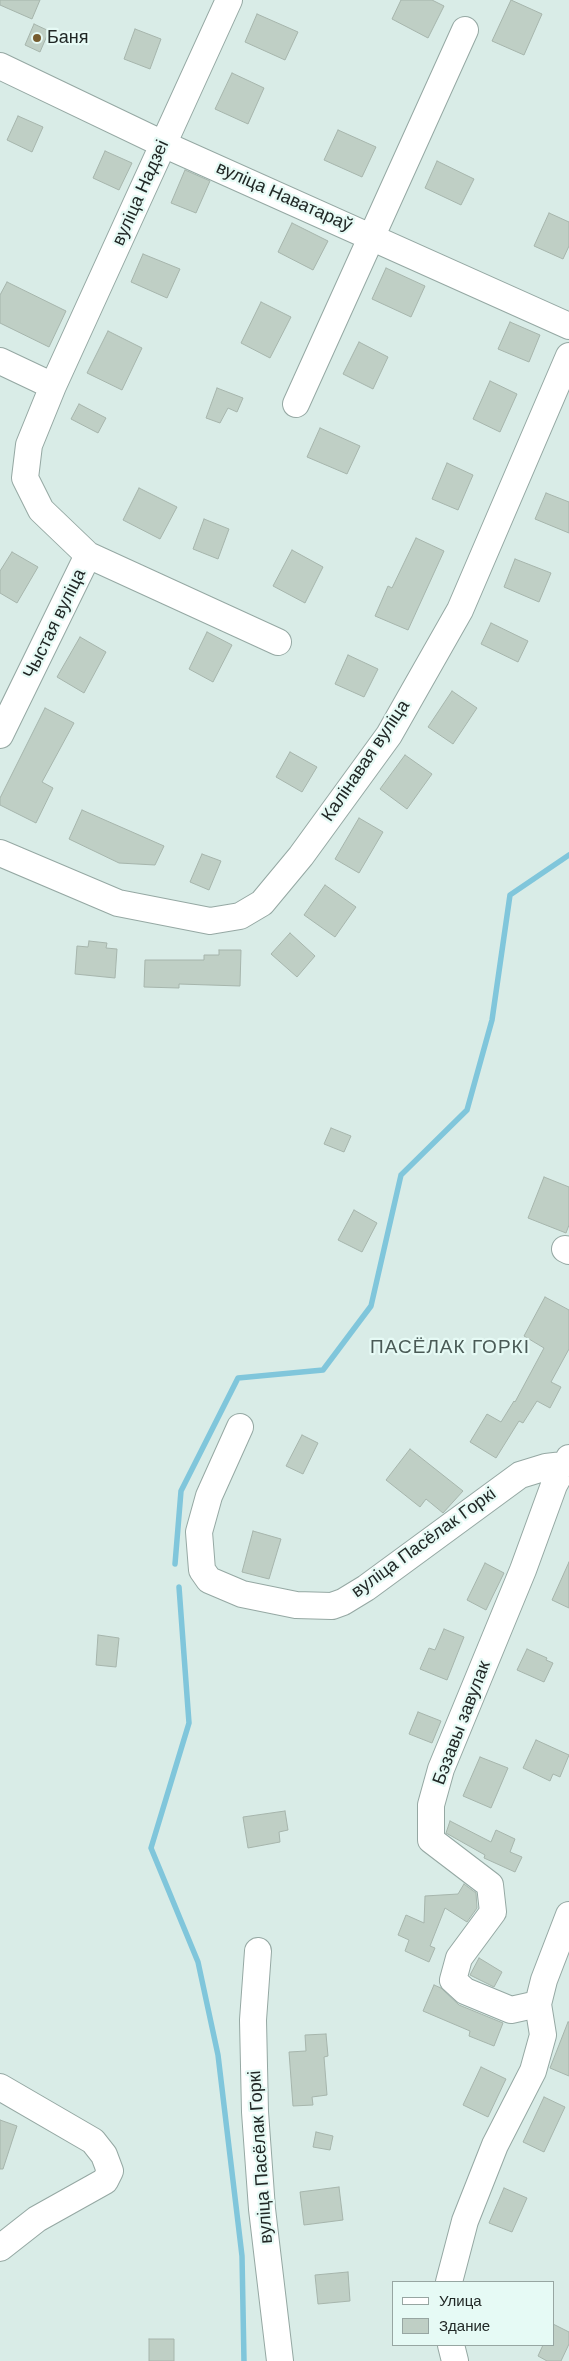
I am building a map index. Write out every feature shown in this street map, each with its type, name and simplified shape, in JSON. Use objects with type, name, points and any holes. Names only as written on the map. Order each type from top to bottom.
[{"type":"street","name":"вуліца Надзеі","points":[[53,386],[228,0]]},
{"type":"street","points":[[296,404],[465,30]]},
{"type":"street","name":"вуліца Наватараў","points":[[0,66],[164,144],[373,236],[569,326]]},
{"type":"street","name":"Калінавая вуліца","points":[[0,854],[118,904],[210,921],[240,916],[262,903],[301,856],[388,736],[460,610],[569,356]]},
{"type":"street","points":[[0,361],[53,386]]},
{"type":"street","name":"Чыстая вуліца","points":[[0,735],[88,555],[41,510],[25,478],[29,446],[53,386]]},
{"type":"street","points":[[88,555],[278,642]]},
{"type":"street","name":"вуліца Пасёлак Горкі","points":[[240,1427],[209,1496],[199,1532],[202,1570],[209,1580],[242,1594],[257,1599],[296,1605],[332,1606],[343,1602],[366,1588],[520,1475],[566,1462]]},
{"type":"street","name":"Бэзавы завулак","points":[[538,2004],[511,2010],[465,1991],[453,1980],[459,1958],[493,1912],[490,1885],[431,1840],[432,1806],[441,1769],[566,1462]]},
{"type":"street","points":[[450,2281],[465,2221],[495,2145],[533,2071],[543,2036],[538,2004],[544,1980],[569,1915]]},
{"type":"street","name":"вуліца Пасёлак Горкі","points":[[258,1952],[253,2020],[255,2112],[262,2209],[280,2361]]},
{"type":"street","points":[[0,2087],[92,2141],[104,2155],[110,2171],[105,2181],[37,2219],[0,2248]]},
{"type":"street","points":[[451,2346],[455,2361]]},
{"type":"building","points":[[0,0],[40,0],[32,19],[0,5]]},
{"type":"building","points":[[401,0],[432,0],[444,6],[428,38],[392,19]]},
{"type":"building","points":[[511,0],[542,14],[524,55],[492,41]]},
{"type":"building","points":[[257,14],[298,32],[285,60],[245,42]]},
{"type":"building","name":"Баня","points":[[34,24],[49,31],[40,52],[25,45]]},
{"type":"building","points":[[135,29],[161,39],[150,69],[124,59]]},
{"type":"building","points":[[232,73],[264,88],[248,124],[215,109]]},
{"type":"building","points":[[18,116],[43,127],[32,152],[7,140]]},
{"type":"building","points":[[338,130],[376,147],[362,177],[324,160]]},
{"type":"building","points":[[105,151],[132,163],[119,190],[93,178]]},
{"type":"building","points":[[437,161],[474,179],[461,205],[425,188]]},
{"type":"building","points":[[185,170],[210,181],[196,213],[171,203]]},
{"type":"building","points":[[549,213],[569,222],[569,246],[563,259],[534,246]]},
{"type":"building","points":[[292,223],[328,241],[313,270],[278,252]]},
{"type":"building","points":[[143,254],[180,269],[167,298],[131,282]]},
{"type":"building","points":[[386,268],[425,286],[411,317],[372,299]]},
{"type":"building","points":[[7,282],[66,311],[49,347],[0,323],[0,295]]},
{"type":"building","points":[[261,302],[291,317],[270,358],[241,343]]},
{"type":"building","points":[[510,322],[540,335],[529,362],[498,349]]},
{"type":"building","points":[[108,331],[142,348],[122,390],[87,373]]},
{"type":"building","points":[[359,342],[388,357],[373,389],[343,374]]},
{"type":"building","points":[[490,381],[517,394],[500,432],[473,419]]},
{"type":"building","points":[[217,388],[243,398],[237,412],[228,408],[220,423],[206,418]]},
{"type":"building","points":[[79,404],[106,418],[98,433],[71,419]]},
{"type":"building","points":[[320,428],[360,446],[347,474],[307,457]]},
{"type":"building","points":[[447,463],[473,475],[458,510],[432,499]]},
{"type":"building","points":[[139,488],[177,507],[160,539],[123,520]]},
{"type":"building","points":[[546,493],[569,502],[569,533],[535,519]]},
{"type":"building","points":[[204,519],[229,529],[218,559],[193,549]]},
{"type":"building","points":[[416,538],[444,551],[408,630],[375,616],[388,586],[392,588]]},
{"type":"building","points":[[292,550],[323,567],[305,603],[273,586]]},
{"type":"building","points":[[12,552],[38,567],[17,603],[0,593],[0,571]]},
{"type":"building","points":[[515,559],[551,573],[539,602],[504,587]]},
{"type":"building","points":[[491,623],[528,641],[518,662],[481,644]]},
{"type":"building","points":[[207,632],[232,645],[213,682],[189,669]]},
{"type":"building","points":[[80,637],[106,652],[84,693],[57,677]]},
{"type":"building","points":[[348,655],[378,669],[364,697],[335,684]]},
{"type":"building","points":[[452,691],[477,708],[453,744],[428,727]]},
{"type":"building","points":[[45,708],[74,723],[42,782],[53,788],[36,823],[0,805],[0,798]]},
{"type":"building","points":[[290,752],[317,767],[302,792],[276,777]]},
{"type":"building","points":[[405,755],[432,774],[407,809],[380,789]]},
{"type":"building","points":[[82,810],[164,846],[155,865],[119,863],[69,839]]},
{"type":"building","points":[[359,818],[383,832],[359,873],[335,859]]},
{"type":"building","points":[[202,854],[221,861],[209,890],[190,882]]},
{"type":"building","points":[[325,885],[356,907],[335,937],[304,915]]},
{"type":"building","points":[[290,933],[315,956],[297,977],[271,954]]},
{"type":"building","points":[[89,941],[107,943],[106,948],[117,949],[115,978],[75,974],[77,946],[88,947]]},
{"type":"building","points":[[219,950],[241,950],[240,986],[179,984],[179,988],[144,987],[145,960],[204,960],[204,955],[219,955]]},
{"type":"building","points":[[331,1128],[351,1136],[344,1152],[324,1144]]},
{"type":"building","points":[[544,1177],[569,1187],[569,1225],[566,1233],[528,1218]]},
{"type":"building","points":[[354,1210],[377,1223],[362,1252],[338,1240]]},
{"type":"building","points":[[545,1297],[569,1310],[569,1349],[551,1382],[561,1387],[550,1408],[537,1401],[523,1423],[519,1421],[496,1458],[470,1442],[487,1414],[501,1422],[515,1402],[544,1348],[524,1336]]},
{"type":"building","points":[[302,1435],[318,1443],[303,1474],[286,1466]]},
{"type":"building","points":[[410,1449],[463,1491],[443,1513],[426,1499],[420,1507],[386,1480]]},
{"type":"building","points":[[253,1531],[281,1539],[269,1579],[242,1572]]},
{"type":"building","points":[[569,1562],[569,1608],[552,1600]]},
{"type":"building","points":[[485,1563],[504,1573],[486,1610],[467,1600]]},
{"type":"building","points":[[444,1629],[464,1637],[447,1680],[420,1669],[429,1648],[435,1650]]},
{"type":"building","points":[[98,1635],[119,1638],[116,1667],[96,1665]]},
{"type":"building","points":[[527,1649],[547,1658],[546,1660],[553,1663],[544,1682],[517,1670]]},
{"type":"building","points":[[418,1712],[441,1721],[432,1743],[409,1734]]},
{"type":"building","points":[[536,1740],[569,1755],[560,1777],[553,1774],[550,1781],[523,1768]]},
{"type":"building","points":[[480,1757],[508,1768],[491,1808],[463,1796]]},
{"type":"building","points":[[285,1811],[288,1830],[279,1832],[280,1842],[248,1848],[243,1817]]},
{"type":"building","points":[[450,1821],[491,1842],[496,1830],[515,1839],[510,1852],[522,1857],[515,1872],[484,1858],[485,1855],[446,1833]]},
{"type":"building","points":[[464,1884],[476,1893],[477,1908],[467,1922],[445,1908],[430,1946],[435,1948],[429,1962],[405,1951],[409,1940],[398,1935],[406,1915],[424,1923],[425,1896],[458,1894]]},
{"type":"building","points":[[479,1958],[502,1972],[494,1987],[470,1975]]},
{"type":"building","points":[[434,1985],[441,1988],[459,2005],[503,2023],[494,2046],[469,2036],[470,2031],[423,2011]]},
{"type":"building","points":[[569,2022],[569,2076],[550,2068]]},
{"type":"building","points":[[326,2034],[328,2056],[324,2057],[327,2095],[312,2097],[313,2105],[293,2106],[289,2052],[306,2051],[305,2035]]},
{"type":"building","points":[[481,2067],[506,2079],[488,2117],[463,2105]]},
{"type":"building","points":[[544,2097],[565,2107],[544,2152],[523,2142]]},
{"type":"building","points":[[0,2120],[17,2126],[3,2169],[0,2169]]},
{"type":"building","points":[[316,2132],[333,2136],[330,2150],[313,2147]]},
{"type":"building","points":[[339,2187],[343,2220],[304,2225],[300,2192]]},
{"type":"building","points":[[504,2188],[527,2198],[512,2232],[489,2223]]},
{"type":"building","points":[[348,2272],[350,2301],[318,2304],[315,2275]]},
{"type":"building","points":[[554,2324],[569,2332],[569,2344],[561,2361],[547,2361],[538,2356],[543,2346],[554,2346]]},
{"type":"building","points":[[149,2339],[174,2339],[174,2361],[149,2361]]},
{"type":"waterway","points":[[175,1564],[181,1491],[238,1378],[323,1370],[371,1306],[401,1175],[467,1110],[492,1020],[510,895],[569,855]]},
{"type":"waterway","points":[[179,1587],[189,1723],[151,1848],[198,1962],[218,2055],[242,2256],[244,2361]]},
{"type":"place","name":"Баня","points":[[37,38]]},
{"type":"district","name":"ПАСЁЛАК ГОРКІ","points":[[450,1348]]}]
